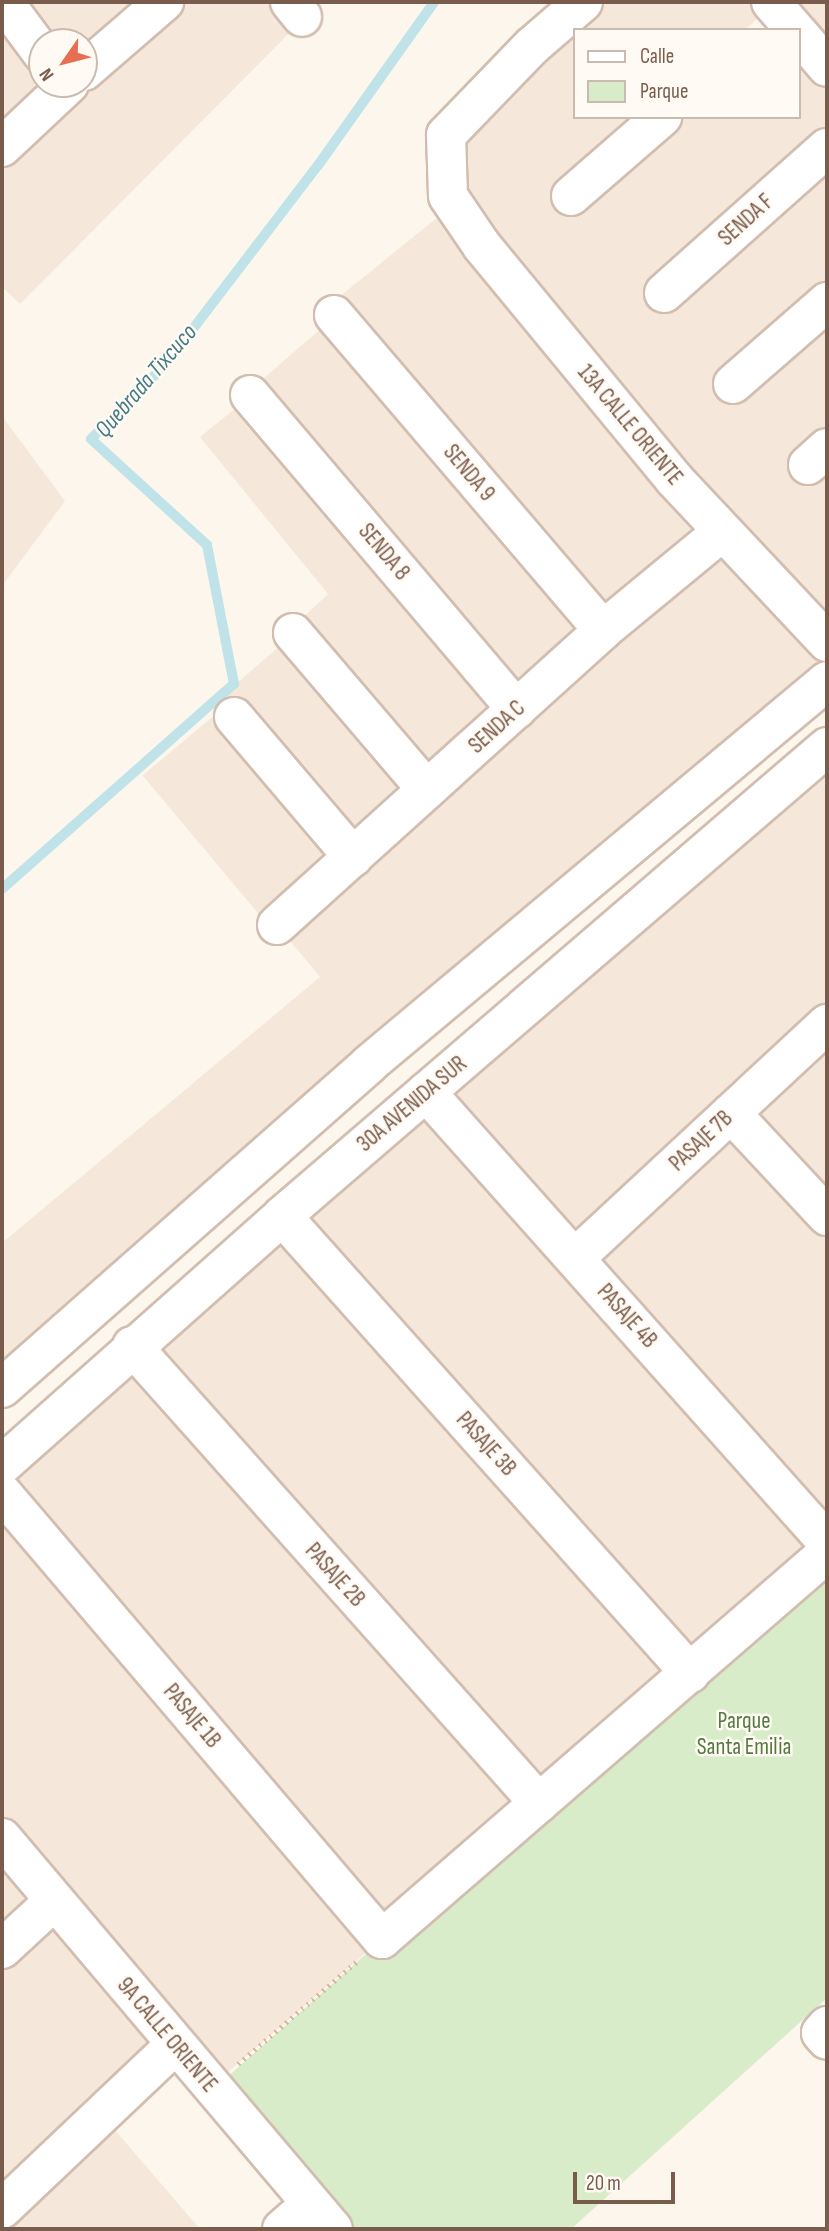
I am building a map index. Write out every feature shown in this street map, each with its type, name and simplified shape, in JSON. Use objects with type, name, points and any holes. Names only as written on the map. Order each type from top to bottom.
[{"type":"street","points":[[4,2],[28,34]]},
{"type":"street","points":[[98,58],[164,2]]},
{"type":"street","name":"13A CALLE ORIENTE","points":[[583,2],[532,46],[446,135],[448,196],[482,246],[722,532],[827,642]]},
{"type":"street","points":[[801,41],[827,66]]},
{"type":"street","points":[[2,147],[53,98]]},
{"type":"street","points":[[571,196],[660,119]]},
{"type":"street","name":"SENDA F","points":[[664,293],[827,148]]},
{"type":"street","points":[[733,384],[827,302]]},
{"type":"street","name":"SENDA 9","points":[[334,315],[603,631]]},
{"type":"street","name":"SENDA 8","points":[[250,395],[516,709]]},
{"type":"street","name":"SENDA C","points":[[277,925],[603,631],[722,532]]},
{"type":"street","points":[[293,633],[428,790]]},
{"type":"street","points":[[2,1388],[369,1064],[827,681]]},
{"type":"street","points":[[234,717],[353,857]]},
{"type":"street","name":"30A AVENIDA SUR","points":[[2,1465],[132,1346],[827,747]]},
{"type":"street","name":"PASAJE 7B","points":[[575,1258],[827,1024]]},
{"type":"street","name":"PASAJE 4B","points":[[426,1092],[827,1542]]},
{"type":"street","points":[[731,1113],[827,1216]]},
{"type":"street","name":"PASAJE 3B","points":[[282,1216],[690,1673]]},
{"type":"street","points":[[143,1265],[177,1307]]},
{"type":"street","name":"PASAJE 2B","points":[[132,1346],[539,1803]]},
{"type":"street","name":"PASAJE 1B","points":[[2,1493],[382,1939]]},
{"type":"street","points":[[382,1939],[827,1553]]},
{"type":"street","name":"9A CALLE ORIENTE","points":[[2,1838],[322,2216]]},
{"type":"street","points":[[2,1949],[54,1901]]},
{"type":"street","points":[[2,2209],[175,2045]]},
{"type":"street","points":[[282,2229],[322,2216]]},
{"type":"path","points":[[211,2087],[382,1939]]},
{"type":"shaded area","points":[[2,2],[28,35],[28,98],[98,98],[98,46],[164,2],[320,2],[20,304],[2,287]]},
{"type":"shaded area","points":[[21,2],[155,2],[98,46],[98,28],[42,28]]},
{"type":"shaded area","points":[[605,2],[751,2],[762,15],[746,28],[574,28]]},
{"type":"shaded area","points":[[780,2],[827,2],[827,57]]},
{"type":"shaded area","points":[[574,28],[574,119],[641,119],[576,210],[684,119],[801,119],[801,60],[827,90],[827,130],[646,294],[663,313],[827,168],[827,283],[717,380],[827,320],[827,635],[465,204],[460,143],[548,50]]},
{"type":"shaded area","points":[[449,208],[713,534],[591,632],[327,307]]},
{"type":"shaded area","points":[[332,319],[602,629],[520,700],[250,390]]},
{"type":"shaded area","points":[[248,398],[508,707],[428,782],[294,626],[328,594],[200,437]]},
{"type":"shaded area","points":[[2,416],[65,501],[2,586]]},
{"type":"shaded area","points":[[730,541],[827,642],[827,665],[2,1377],[2,1243],[320,977],[277,925]]},
{"type":"shaded area","points":[[290,637],[422,789],[354,848],[222,696]]},
{"type":"shaded area","points":[[223,708],[348,857],[268,925],[143,775]]},
{"type":"shaded area","points":[[827,759],[827,1216],[731,1129],[827,1229],[827,1553],[219,2080],[2,1831],[2,1480]]},
{"type":"shaded area","points":[[2,1847],[42,1900],[2,1936]]},
{"type":"shaded area","points":[[54,1913],[170,2039],[2,2205],[2,1962]]},
{"type":"shaded area","points":[[102,2115],[200,2229],[2,2229],[2,2209]]},
{"type":"green space","name":"Parque Santa Emilia","points":[[827,1546],[827,1998],[571,2229],[330,2229],[209,2093]]},
{"type":"waterway","name":"Quebrada Tixcuco","points":[[2,889],[234,684],[207,545],[91,439],[166,364],[319,164],[434,2]]}]
